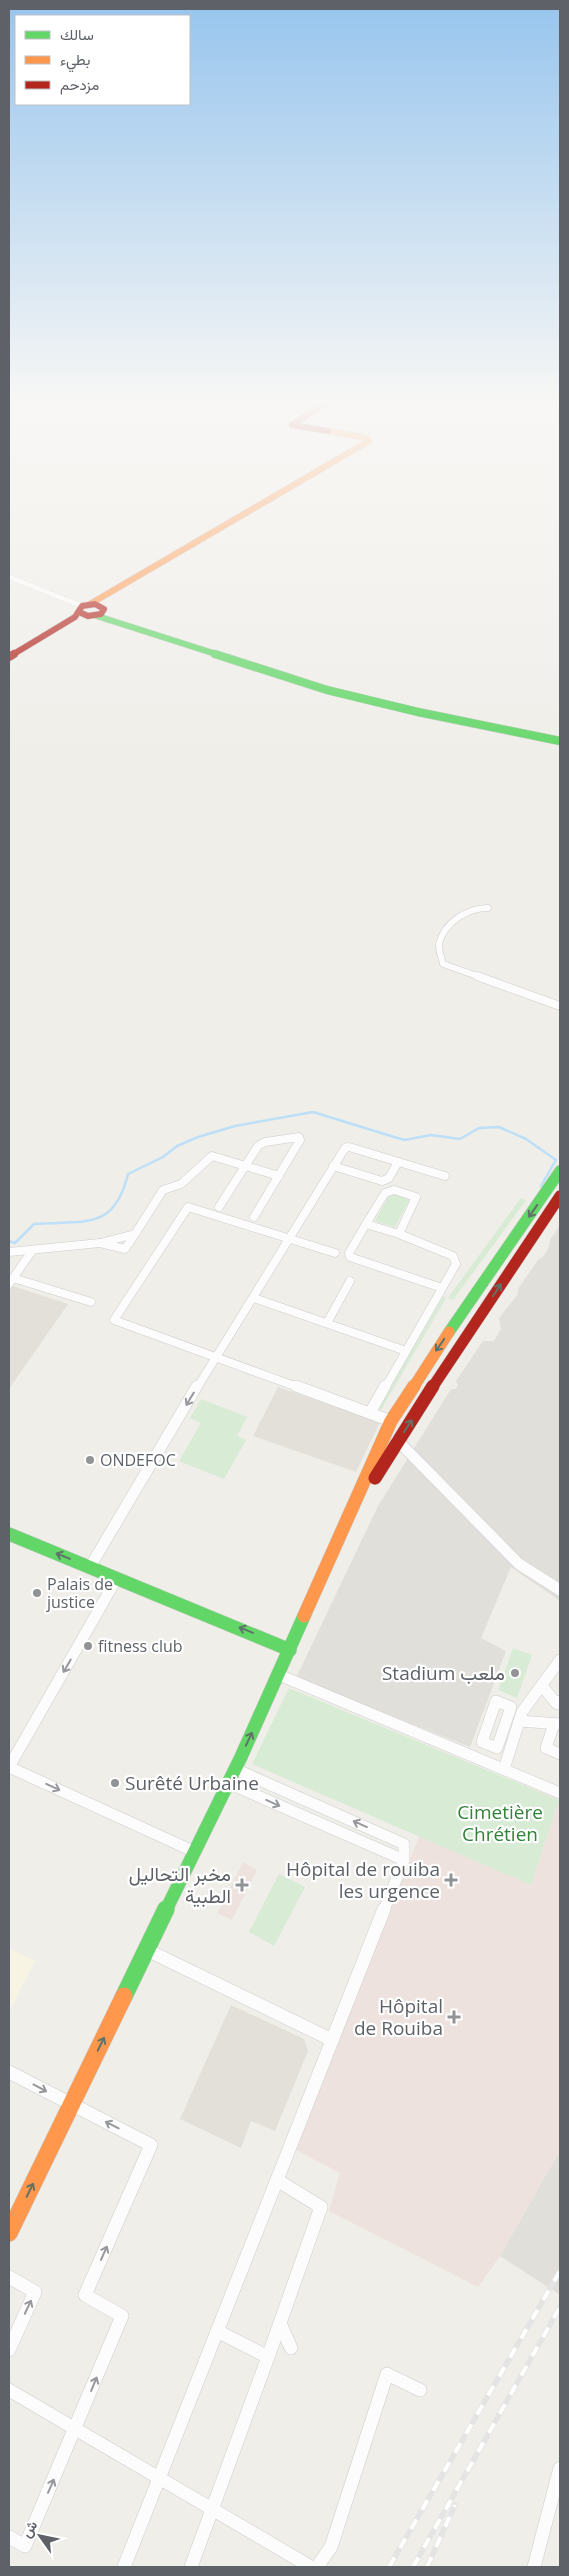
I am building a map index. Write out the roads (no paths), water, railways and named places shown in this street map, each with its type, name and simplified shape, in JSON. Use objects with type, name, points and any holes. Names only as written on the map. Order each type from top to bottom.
[{"type":"main road","points":[[9,658],[66,623],[84,607],[112,593],[233,522]]},
{"type":"main road","points":[[9,664],[99,612],[112,593]]},
{"type":"main road","points":[[84,607],[327,690],[401,708],[560,741]]},
{"type":"main road","points":[[99,612],[367,694],[560,736]]},
{"type":"main road","points":[[9,2233],[235,1769],[279,1675],[391,1421],[427,1363],[560,1171]]},
{"type":"main road","points":[[345,1526],[443,1370],[560,1196]]},
{"type":"main road","points":[[427,1363],[443,1370]]},
{"type":"main road","points":[[9,1534],[290,1650]]},
{"type":"street","points":[[9,577],[84,607]]},
{"type":"street","points":[[488,908],[468,909],[458,917],[439,945],[443,964],[560,1006]]},
{"type":"street","points":[[219,1206],[261,1143],[299,1137],[300,1140],[254,1218]]},
{"type":"street","points":[[90,1567],[197,1387],[254,1298],[288,1239],[345,1148],[349,1147],[444,1176]]},
{"type":"street","points":[[9,1252],[100,1243],[125,1249],[164,1190],[181,1184],[209,1158],[216,1156],[279,1176]]},
{"type":"street","points":[[333,1166],[382,1180],[389,1178],[398,1162]]},
{"type":"street","points":[[399,1234],[417,1200],[414,1195],[389,1190],[385,1193],[349,1253],[350,1257],[442,1288]]},
{"type":"street","points":[[335,1253],[188,1207],[114,1317],[116,1322],[391,1421]]},
{"type":"street","points":[[366,1224],[399,1234],[453,1256],[456,1264],[370,1413]]},
{"type":"street","points":[[32,1251],[11,1281],[91,1302]]},
{"type":"street","points":[[327,1323],[350,1281]]},
{"type":"street","points":[[254,1298],[406,1351]]},
{"type":"street","points":[[385,1434],[398,1441],[519,1564],[560,1590]]},
{"type":"street","points":[[117,1578],[9,1767],[195,1852]]},
{"type":"street","points":[[504,1769],[522,1712],[560,1660]]},
{"type":"street","points":[[279,1675],[560,1793]]},
{"type":"street","points":[[542,1686],[559,1704]]},
{"type":"street","points":[[496,1701],[511,1707],[497,1748],[482,1742],[489,1721],[496,1701]]},
{"type":"street","points":[[489,1721],[504,1726],[557,1724],[546,1748],[560,1754]]},
{"type":"street","points":[[124,2567],[404,1860],[404,1844],[235,1769]]},
{"type":"street","points":[[228,1783],[404,1860]]},
{"type":"street","points":[[147,1950],[332,2040]]},
{"type":"street","points":[[9,2072],[152,2145],[85,2295],[122,2316],[76,2429],[24,2546],[9,2537]]},
{"type":"street","points":[[190,2567],[268,2358],[321,2207],[277,2180]]},
{"type":"street","points":[[9,2277],[35,2292],[9,2350]]},
{"type":"street","points":[[280,2323],[291,2348]]},
{"type":"street","points":[[217,2331],[268,2358]]},
{"type":"street","points":[[317,2567],[331,2547],[386,2374],[420,2390]]},
{"type":"street","points":[[9,2390],[311,2567]]},
{"type":"street","points":[[534,2567],[560,2468]]},
{"type":"waterway","points":[[9,1241],[15,1243],[34,1224],[82,1222],[105,1214],[114,1206],[122,1193],[128,1174],[163,1157],[177,1146],[198,1137],[235,1126],[313,1112],[404,1140],[431,1135],[460,1139],[479,1128],[499,1127],[526,1139],[556,1160],[541,1186]]},
{"type":"railway","points":[[389,2567],[560,2271]]},
{"type":"railway","points":[[413,2567],[560,2307]]},
{"type":"railway","points":[[427,2567],[455,2505]]},
{"type":"place","name":"ONDEFOC","points":[[90,1460]]},
{"type":"place","name":"Palais de justice","points":[[37,1593]]},
{"type":"place","name":"fitness club","points":[[88,1646]]},
{"type":"place","name":"Stadium ملعب","points":[[515,1673]]},
{"type":"place","name":"Surêté Urbaine","points":[[115,1783]]},
{"type":"place","name":"Hôpital de rouiba les urgence","points":[[451,1880]]},
{"type":"place","name":"مخبر التحاليل الطبية","points":[[242,1885]]},
{"type":"place","name":"Hôpital de Rouiba","points":[[454,2017]]},
{"type":"park label","name":"Cimetière Chrétien","points":[[500,1823]]}]
